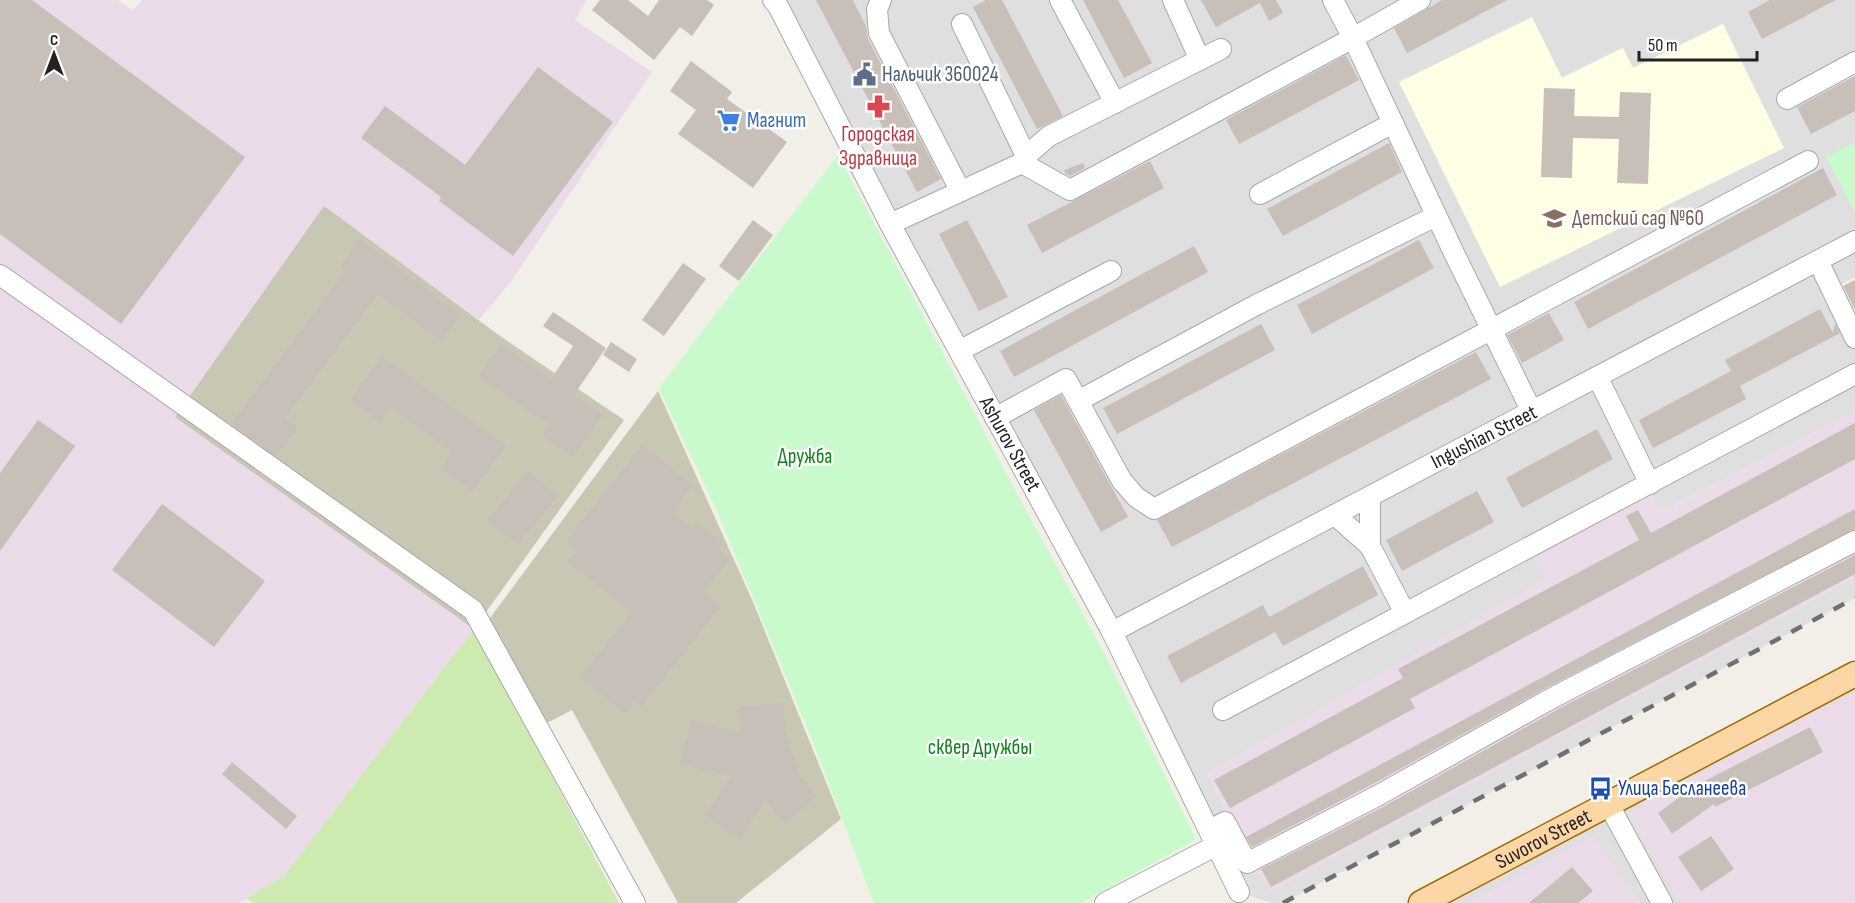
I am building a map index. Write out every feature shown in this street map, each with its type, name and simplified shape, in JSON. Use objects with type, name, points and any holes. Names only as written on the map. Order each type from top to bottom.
[{"type":"main road","name":"Suvorov Street","points":[[1421,903],[1855,674]]},
{"type":"street","name":"Ashurov Street","points":[[773,0],[890,224],[1112,632],[1239,892]]},
{"type":"street","points":[[881,0],[877,9],[879,33],[960,190]]},
{"type":"street","points":[[1060,0],[1115,103]]},
{"type":"street","points":[[1173,0],[1200,60]]},
{"type":"street","points":[[1333,0],[1532,412]]},
{"type":"street","points":[[962,24],[1024,160],[1070,190],[1420,0]]},
{"type":"street","points":[[890,224],[1024,160],[1049,136],[1221,49]]},
{"type":"street","points":[[1787,99],[1855,62]]},
{"type":"street","points":[[1260,194],[1393,123]]},
{"type":"street","points":[[996,418],[1066,379],[1122,481],[1136,497],[1154,509],[1808,161]]},
{"type":"street","points":[[1078,401],[1256,305],[1436,216]]},
{"type":"street","name":"Ingushian Street","points":[[1112,632],[1855,241]]},
{"type":"street","points":[[1818,261],[1855,338]]},
{"type":"street","points":[[959,351],[1111,271]]},
{"type":"street","points":[[0,275],[473,610],[634,903]]},
{"type":"street","points":[[1223,710],[1855,374]]},
{"type":"street","points":[[1598,378],[1650,484]]},
{"type":"street","points":[[1370,497],[1370,546]]},
{"type":"street","points":[[1335,515],[1370,546],[1405,613]]},
{"type":"street","points":[[1106,903],[1213,837],[1225,822],[1247,863],[1377,796],[1554,697],[1855,541]]},
{"type":"street","points":[[1609,805],[1662,903]]},
{"type":"shaded area","points":[[0,0],[118,0],[133,11],[142,0],[587,0],[575,20],[652,72],[512,280],[479,320],[324,207],[474,629],[284,876],[239,903],[0,903]]},
{"type":"shaded area","points":[[773,0],[1855,0],[1855,277],[1834,288],[1855,329],[1855,411],[1664,511],[1528,544],[1545,579],[1207,774],[1271,891],[1855,577],[1855,598],[1283,903],[1271,903],[1239,892]],"holes":[[[1622,48],[1633,68],[1500,287],[1561,78]]]},
{"type":"shaded area","name":"Детский сад №60","points":[[1532,17],[1562,78],[1623,48],[1633,68],[1723,24],[1784,148],[1500,287],[1399,82]]},
{"type":"shaded area","points":[[324,206],[500,336],[624,420],[474,629],[175,417]]},
{"type":"shaded area","points":[[658,391],[753,602],[841,819],[736,903],[678,903],[572,710],[541,726],[487,622]]},
{"type":"shaded area","points":[[1855,411],[1855,577],[1271,892],[1207,774],[1544,579],[1528,543],[1644,487],[1665,511]]},
{"type":"shaded area","points":[[1855,674],[1855,690],[1629,813],[1681,903],[1639,903],[1593,837],[1469,903],[1421,903]]},
{"type":"shaded area","points":[[1855,690],[1855,903],[1681,903],[1629,813]]},
{"type":"shaded area","points":[[1593,836],[1639,903],[1469,903]]},
{"type":"green space","points":[[1855,142],[1855,212],[1826,157]]},
{"type":"green space","name":"сквер Дружбы","points":[[838,155],[1022,503],[1107,658],[1196,839],[1081,903],[874,903],[813,742],[717,511],[659,388]]},
{"type":"green space","points":[[474,629],[619,903],[253,903],[247,898],[284,876]]},
{"type":"building","points":[[0,0],[32,0],[245,157],[121,324],[0,234]]},
{"type":"building","points":[[600,0],[628,0],[648,16],[659,0],[707,0],[714,5],[692,36],[680,27],[654,60],[592,10]]},
{"type":"building","points":[[816,0],[853,0],[866,26],[868,39],[941,179],[917,192]]},
{"type":"building","points":[[986,0],[1002,0],[1063,116],[1037,129],[973,7]]},
{"type":"building","points":[[1083,0],[1118,0],[1152,63],[1124,78]]},
{"type":"building","points":[[1201,0],[1276,0],[1283,13],[1269,21],[1260,3],[1216,27]]},
{"type":"building","points":[[1442,0],[1507,0],[1407,53],[1394,28]]},
{"type":"building","points":[[1770,0],[1836,0],[1762,39],[1748,12]]},
{"type":"building","points":[[1346,55],[1359,80],[1239,144],[1226,120]]},
{"type":"building","points":[[691,61],[732,92],[727,99],[787,142],[753,188],[678,134],[696,110],[670,91]]},
{"type":"building","points":[[538,67],[613,122],[513,256],[439,201],[441,197],[361,138],[385,106],[465,165]]},
{"type":"building","points":[[1855,76],[1855,111],[1811,134],[1797,107]]},
{"type":"building","points":[[1544,88],[1575,89],[1574,116],[1619,117],[1620,92],[1651,93],[1648,184],[1617,183],[1619,139],[1573,138],[1572,178],[1541,177]]},
{"type":"building","points":[[1389,143],[1402,172],[1283,236],[1267,209]]},
{"type":"building","points":[[1150,161],[1164,188],[1042,253],[1027,225]]},
{"type":"building","points":[[1083,163],[1085,168],[1070,176],[1065,173],[1064,170]]},
{"type":"building","points":[[1823,168],[1837,195],[1588,329],[1574,302]]},
{"type":"building","points":[[753,220],[773,235],[739,281],[719,266]]},
{"type":"building","points":[[967,220],[1008,297],[979,311],[939,234]]},
{"type":"building","points":[[360,239],[461,315],[441,341],[378,294],[285,418],[298,427],[276,456],[231,424],[346,270],[340,266]]},
{"type":"building","points":[[1419,240],[1434,268],[1312,334],[1297,305]]},
{"type":"building","points":[[1194,246],[1208,272],[1014,377],[1000,351]]},
{"type":"building","points":[[683,263],[706,279],[664,336],[642,320]]},
{"type":"building","points":[[1855,280],[1855,310],[1843,286]]},
{"type":"building","points":[[1820,309],[1833,333],[1835,323],[1840,333],[1740,386],[1746,399],[1653,448],[1639,420],[1731,371],[1725,360]]},
{"type":"building","points":[[553,312],[606,348],[574,395],[603,415],[573,457],[542,436],[549,425],[478,376],[501,344],[551,379],[573,346],[543,326]]},
{"type":"building","points":[[1549,313],[1564,340],[1522,363],[1507,335]]},
{"type":"building","points":[[1261,324],[1275,350],[1117,434],[1103,408]]},
{"type":"building","points":[[611,342],[637,359],[629,372],[603,355]]},
{"type":"building","points":[[1476,352],[1491,379],[1172,547],[1157,520]]},
{"type":"building","points":[[382,356],[506,446],[472,491],[440,468],[452,452],[390,407],[380,422],[350,400]]},
{"type":"building","points":[[1061,395],[1128,517],[1101,532],[1034,410]]},
{"type":"building","points":[[38,420],[75,446],[0,551],[0,473]]},
{"type":"building","points":[[1855,423],[1855,459],[1410,699],[1415,708],[1230,808],[1214,780],[1403,678],[1398,669],[1639,540],[1626,516],[1638,510],[1651,533]]},
{"type":"building","points":[[1597,429],[1613,459],[1522,508],[1506,478]]},
{"type":"building","points":[[642,445],[693,485],[672,513],[692,529],[697,523],[723,543],[718,550],[729,560],[703,592],[721,606],[641,707],[634,701],[625,713],[580,677],[632,612],[568,562],[577,550],[566,541]]},
{"type":"building","points":[[528,471],[558,496],[518,545],[487,520]]},
{"type":"building","points":[[1477,491],[1494,522],[1402,571],[1386,540]]},
{"type":"building","points":[[162,504],[265,581],[214,647],[112,570]]},
{"type":"building","points":[[1855,509],[1855,529],[1548,687],[1371,785],[1252,847],[1246,837]]},
{"type":"building","points":[[1855,555],[1855,574],[1271,887],[1261,869],[1383,807],[1560,708]]},
{"type":"building","points":[[1363,566],[1378,595],[1283,646],[1275,632],[1181,683],[1167,656],[1263,605],[1269,617]]},
{"type":"building","points":[[783,703],[785,730],[799,774],[817,797],[784,823],[765,800],[740,839],[705,815],[731,776],[680,764],[691,721],[741,733],[739,706]]},
{"type":"building","points":[[1810,727],[1823,752],[1715,807],[1714,804],[1672,834],[1658,813],[1695,786]]},
{"type":"building","points":[[232,762],[297,816],[286,829],[222,774]]},
{"type":"building","points":[[1711,836],[1734,869],[1701,891],[1678,857]]},
{"type":"building","points":[[1572,867],[1593,891],[1578,903],[1529,903]]},
{"type":"railway","points":[[1283,903],[1855,598]]},
{"type":"place","name":"Нальчик 360024","points":[[864,74]]},
{"type":"place","name":"Городская Здравница","points":[[878,106]]},
{"type":"place","name":"Магнит","points":[[729,120]]},
{"type":"place","name":"Детский сад №60","points":[[1554,218]]},
{"type":"place","name":"Улица Бесланеева","points":[[1600,788]]},
{"type":"park label","name":"Дружба","points":[[805,456]]}]
